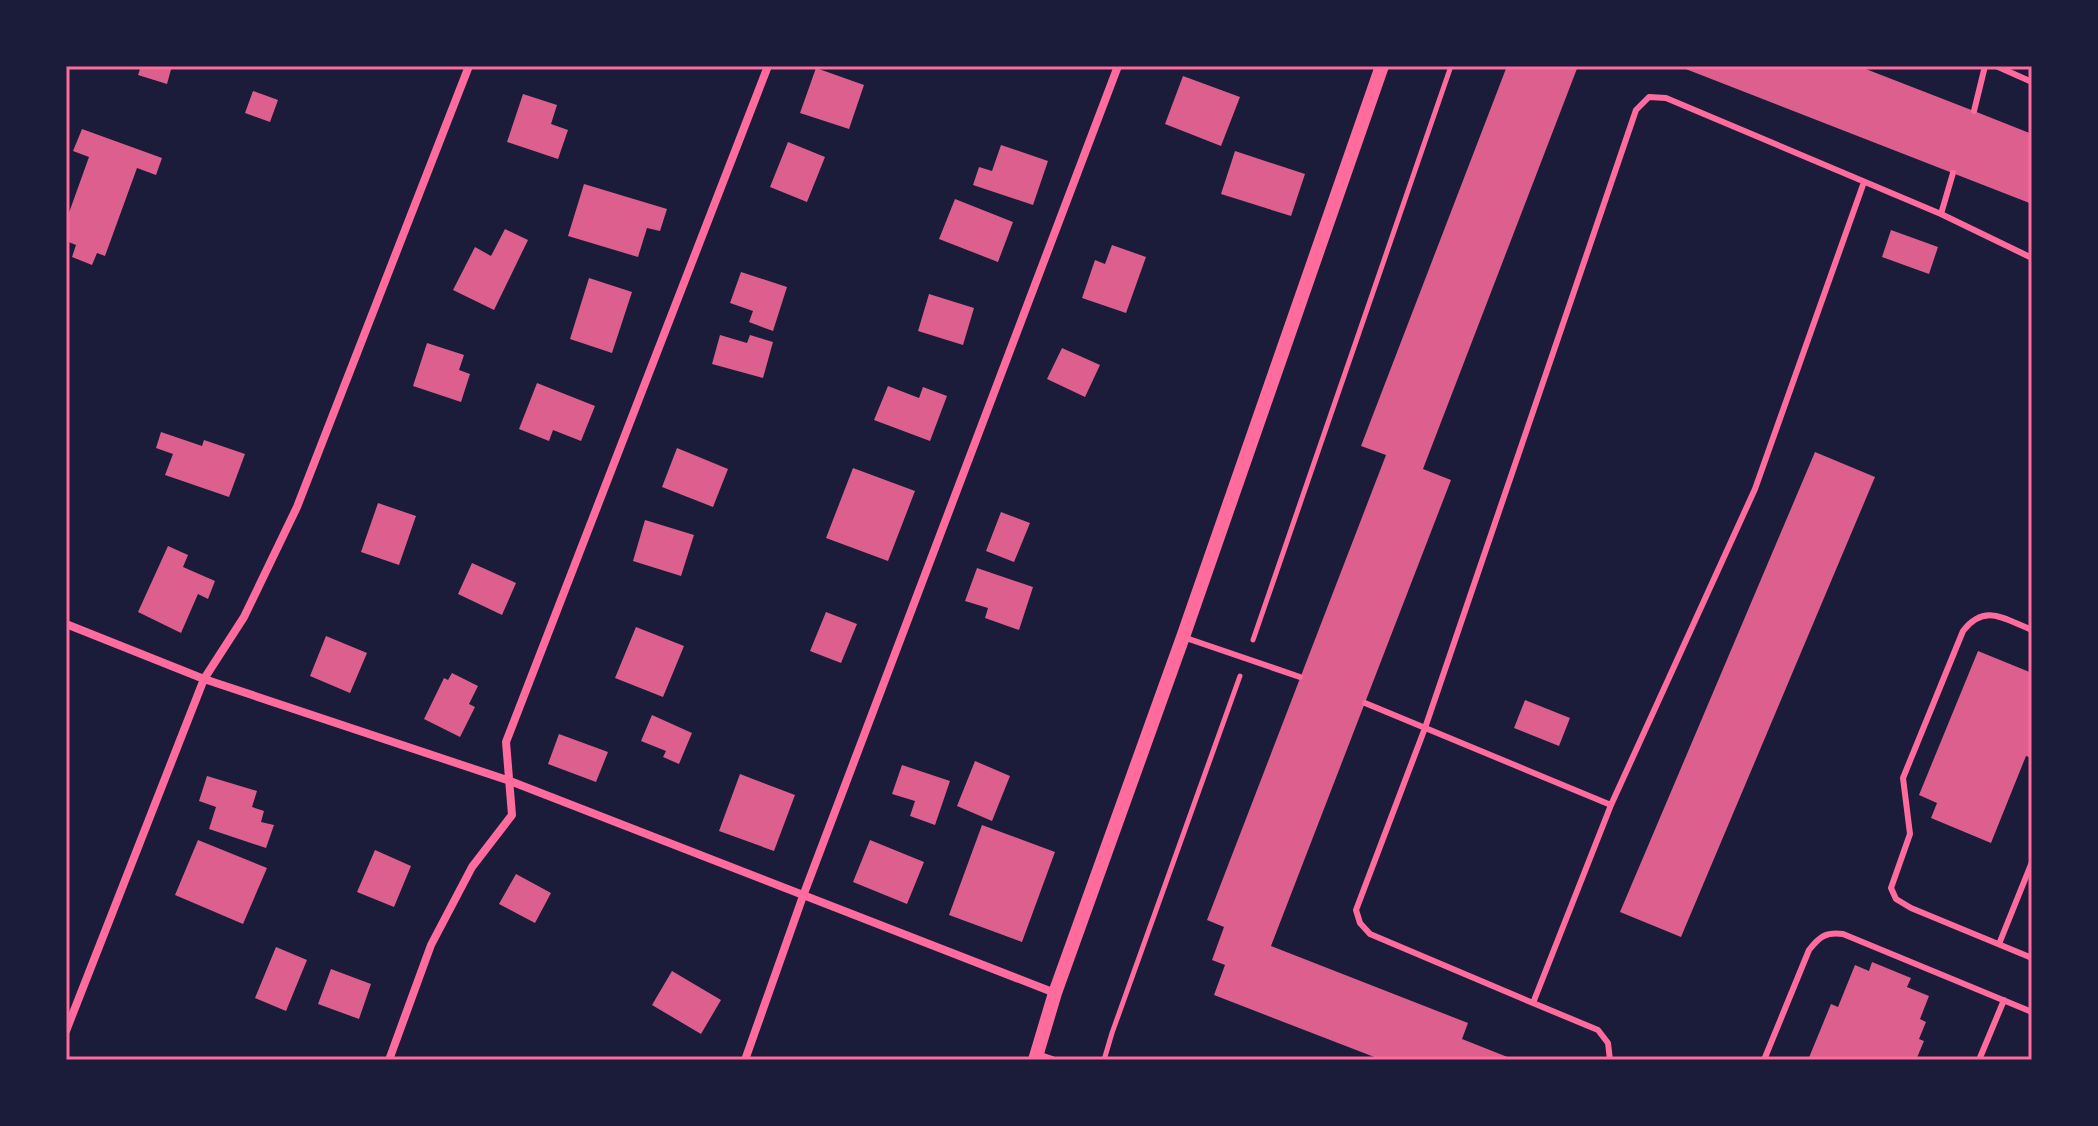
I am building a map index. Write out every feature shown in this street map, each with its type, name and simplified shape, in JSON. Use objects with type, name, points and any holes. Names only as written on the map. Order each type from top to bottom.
[{"type":"street","points":[[66,1031],[204,679],[244,617],[297,507],[469,66]]},
{"type":"street","points":[[389,1060],[431,945],[472,867],[512,815],[506,742],[768,66]]},
{"type":"street","points":[[745,1060],[803,896],[1118,66]]},
{"type":"street","points":[[1052,1060],[1036,1057],[1055,993],[1382,66]]},
{"type":"street","points":[[66,624],[204,679],[510,781],[1055,993]]},
{"type":"lane","points":[[1974,111],[1985,66]]},
{"type":"lane","points":[[1996,66],[2032,82]]},
{"type":"lane","points":[[1610,1060],[1608,1043],[1598,1030],[1370,934],[1360,923],[1356,910],[1425,728],[1636,110],[1649,97],[1666,98],[1941,214],[2032,258]]},
{"type":"lane","points":[[1941,214],[1953,173]]},
{"type":"lane","points":[[1533,1003],[1611,805],[1755,489],[1864,182]]},
{"type":"lane","points":[[2032,630],[1997,616],[1983,614],[1973,619],[1963,631],[1903,778],[1910,834],[1891,888],[1896,899],[1911,908],[2032,958]]},
{"type":"lane","points":[[1183,637],[1300,677]]},
{"type":"lane","points":[[1365,703],[1611,805]]},
{"type":"lane","points":[[1999,944],[2032,862]]},
{"type":"lane","points":[[1764,1060],[1809,950],[1818,937],[1830,932],[1843,934],[2032,1012]]},
{"type":"lane","points":[[1979,1060],[2004,1000]]},
{"type":"path","points":[[1104,1060],[1451,66]]},
{"type":"building","points":[[141,66],[172,66],[167,84],[138,75]]},
{"type":"building","points":[[1507,66],[1578,66],[1423,469],[1451,480],[1271,946],[1468,1023],[1462,1039],[1515,1060],[1382,1060],[1214,995],[1225,965],[1212,960],[1224,927],[1207,920],[1386,455],[1361,446]]},
{"type":"building","points":[[1678,66],[1858,66],[1974,111],[2032,134],[2032,204]]},
{"type":"building","points":[[816,68],[864,85],[849,129],[800,113]]},
{"type":"building","points":[[1183,76],[1240,97],[1221,146],[1165,124]]},
{"type":"building","points":[[253,91],[278,100],[270,122],[245,113]]},
{"type":"building","points":[[523,94],[557,105],[551,124],[568,130],[558,159],[507,142]]},
{"type":"building","points":[[82,129],[162,158],[156,175],[137,168],[105,256],[97,253],[92,265],[72,257],[76,245],[66,241],[66,221],[89,157],[73,151]]},
{"type":"building","points":[[788,142],[825,157],[807,202],[770,187]]},
{"type":"building","points":[[1001,145],[1048,161],[1033,205],[973,185],[979,167],[992,171]]},
{"type":"building","points":[[1235,151],[1305,174],[1291,216],[1221,194]]},
{"type":"building","points":[[584,184],[667,209],[660,231],[647,228],[638,257],[568,236]]},
{"type":"building","points":[[955,199],[1013,222],[998,262],[939,239]]},
{"type":"building","points":[[505,229],[528,240],[494,310],[453,290],[475,247],[491,256]]},
{"type":"building","points":[[1891,230],[1938,247],[1929,274],[1882,257]]},
{"type":"building","points":[[1112,245],[1146,257],[1126,313],[1082,298],[1095,260],[1105,264]]},
{"type":"building","points":[[741,272],[787,287],[773,331],[749,322],[753,311],[730,303]]},
{"type":"building","points":[[589,278],[632,292],[612,353],[570,339]]},
{"type":"building","points":[[929,294],[974,308],[963,345],[918,331]]},
{"type":"building","points":[[720,335],[747,343],[750,335],[773,342],[763,378],[712,364]]},
{"type":"building","points":[[427,343],[464,355],[459,370],[470,374],[461,402],[413,386]]},
{"type":"building","points":[[1062,348],[1100,365],[1085,397],[1047,379]]},
{"type":"building","points":[[537,383],[595,406],[581,441],[553,430],[549,441],[519,429]]},
{"type":"building","points":[[888,386],[919,398],[923,387],[947,396],[930,441],[874,420]]},
{"type":"building","points":[[161,432],[202,446],[204,440],[245,454],[229,497],[165,475],[173,454],[156,448]]},
{"type":"building","points":[[677,448],[728,469],[713,507],[662,487]]},
{"type":"building","points":[[1815,452],[1875,477],[1681,937],[1620,912]]},
{"type":"building","points":[[853,468],[915,491],[888,561],[826,538]]},
{"type":"building","points":[[378,503],[416,516],[399,565],[361,552]]},
{"type":"building","points":[[1001,512],[1030,523],[1014,562],[986,551]]},
{"type":"building","points":[[645,520],[694,535],[681,576],[633,561]]},
{"type":"building","points":[[168,546],[188,555],[183,567],[215,581],[208,599],[198,594],[181,633],[138,612]]},
{"type":"building","points":[[472,563],[516,583],[502,615],[458,594]]},
{"type":"building","points":[[977,568],[1033,587],[1019,630],[985,618],[988,608],[965,601]]},
{"type":"building","points":[[826,612],[857,624],[841,663],[810,651]]},
{"type":"building","points":[[636,627],[684,646],[663,697],[615,678]]},
{"type":"building","points":[[326,636],[367,653],[350,693],[310,676]]},
{"type":"building","points":[[1978,651],[2032,673],[2032,758],[2026,756],[1991,843],[1931,818],[1937,803],[1919,795]]},
{"type":"building","points":[[452,673],[478,686],[469,704],[475,707],[460,737],[424,719],[444,678],[448,680]]},
{"type":"building","points":[[1525,700],[1570,718],[1559,746],[1514,728]]},
{"type":"building","points":[[652,715],[692,733],[679,764],[663,757],[666,751],[641,741]]},
{"type":"building","points":[[559,734],[608,752],[596,782],[548,764]]},
{"type":"building","points":[[975,761],[1010,776],[992,821],[957,806]]},
{"type":"building","points":[[902,765],[950,781],[935,825],[910,816],[915,801],[892,794]]},
{"type":"building","points":[[740,774],[795,795],[774,851],[719,831]]},
{"type":"building","points":[[207,776],[257,791],[252,807],[264,811],[261,822],[274,825],[266,848],[209,829],[216,807],[199,801]]},
{"type":"building","points":[[982,825],[1055,852],[1022,942],[949,915]]},
{"type":"building","points":[[198,840],[267,868],[243,924],[175,895]]},
{"type":"building","points":[[870,840],[924,862],[907,904],[853,882]]},
{"type":"building","points":[[375,850],[411,866],[394,907],[357,892]]},
{"type":"building","points":[[516,874],[551,893],[535,923],[499,904]]},
{"type":"building","points":[[276,947],[307,960],[286,1011],[255,998]]},
{"type":"building","points":[[1872,962],[1911,978],[1907,987],[1929,996],[1920,1019],[1926,1022],[1919,1039],[1924,1041],[1916,1060],[1808,1060],[1831,1004],[1838,1007],[1855,965],[1869,971]]},
{"type":"building","points":[[331,969],[371,984],[359,1019],[318,1004]]},
{"type":"building","points":[[672,971],[721,1000],[701,1034],[652,1005]]}]
